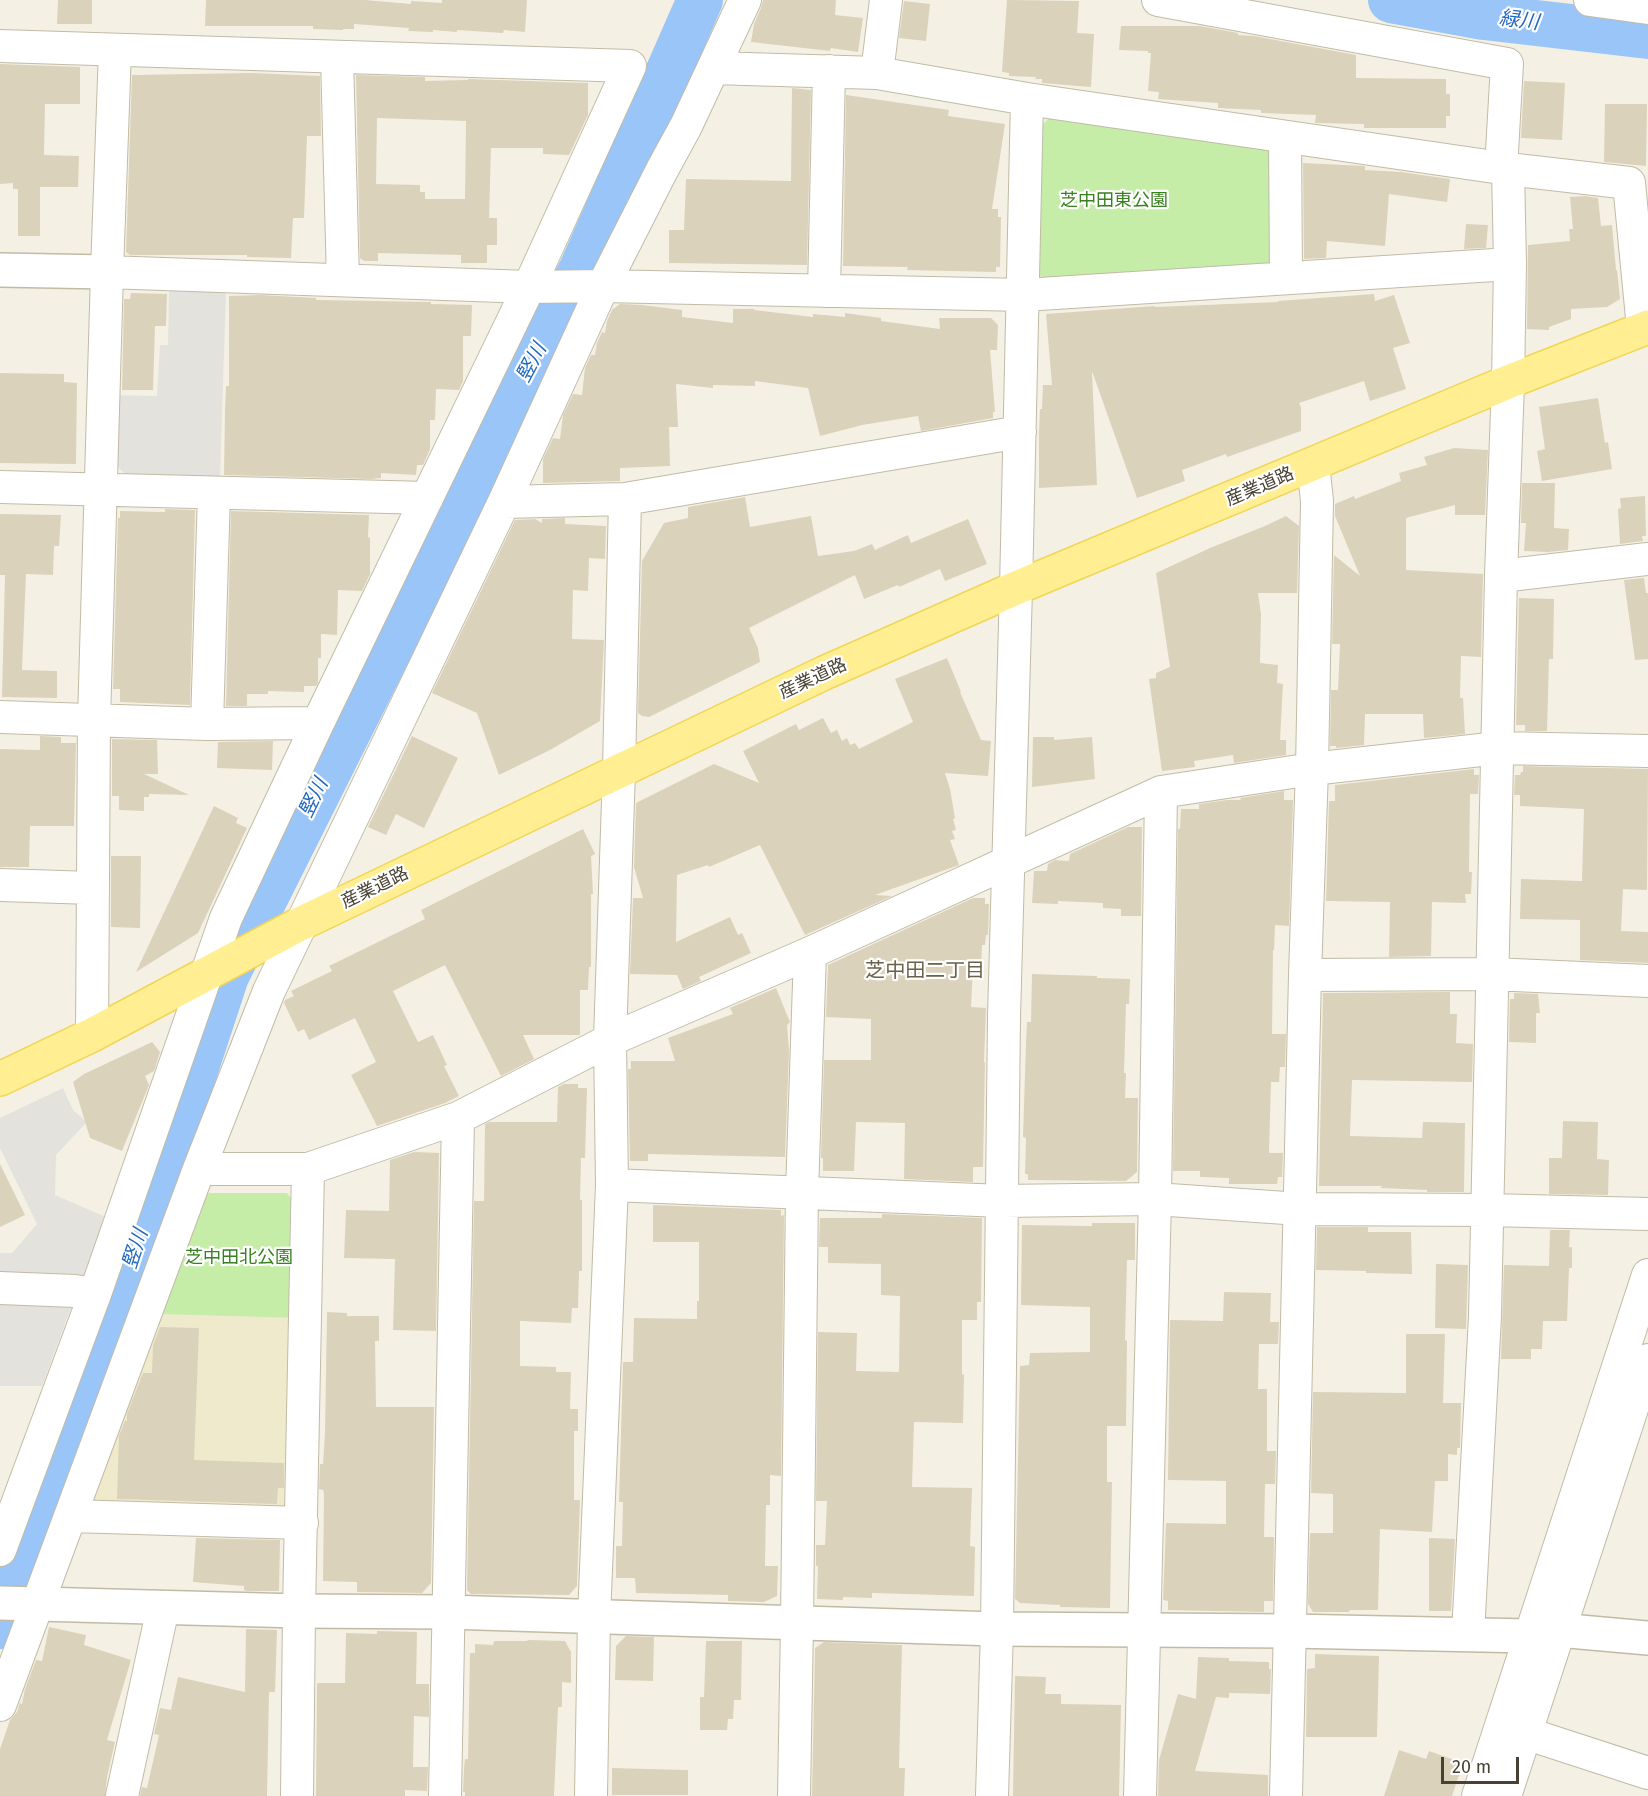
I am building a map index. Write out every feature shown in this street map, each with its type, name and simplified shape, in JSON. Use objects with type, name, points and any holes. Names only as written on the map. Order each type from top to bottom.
[{"type":"main road","name":"産業道路","points":[[0,1079],[92,1035],[300,924],[824,673],[1016,588],[1645,327]]},
{"type":"street","points":[[0,1705],[21,1604],[71,1516],[199,1169],[269,991],[504,502],[603,286],[686,126],[745,0]]},
{"type":"street","points":[[877,73],[886,0]]},
{"type":"street","points":[[1158,0],[1506,64],[1504,169],[1510,264],[1488,1210],[1485,1316],[1468,1634]]},
{"type":"street","points":[[1590,0],[1632,4]]},
{"type":"street","points":[[0,46],[630,66],[528,287],[226,918],[95,1294],[0,1550]]},
{"type":"street","points":[[92,1035],[94,720],[115,50]]},
{"type":"street","points":[[337,57],[343,280]]},
{"type":"street","points":[[714,68],[877,73],[1027,99],[1285,137],[1504,169],[1629,183],[1645,327]]},
{"type":"street","points":[[824,291],[829,71]]},
{"type":"street","points":[[992,1796],[997,1629],[1007,863],[1024,295],[1027,99]]},
{"type":"street","points":[[1285,137],[1286,278]]},
{"type":"street","points":[[0,270],[528,287],[603,286],[1024,295],[1510,264]]},
{"type":"street","points":[[504,502],[625,499],[1020,432]]},
{"type":"street","points":[[1286,1796],[1312,769],[1317,501],[1313,464]]},
{"type":"street","points":[[0,487],[427,498]]},
{"type":"street","points":[[207,724],[214,492]]},
{"type":"street","points":[[591,1796],[594,1617],[612,1185],[610,1040],[625,499]]},
{"type":"street","points":[[1501,576],[1648,559]]},
{"type":"street","points":[[0,717],[207,724],[318,723]]},
{"type":"street","points":[[199,1169],[308,1169],[458,1118],[610,1040],[810,953],[1161,792],[1312,769],[1498,748],[1648,751]]},
{"type":"street","points":[[1140,1796],[1155,1199],[1161,792]]},
{"type":"street","points":[[0,885],[92,888]]},
{"type":"street","points":[[794,1796],[802,1192],[810,953]]},
{"type":"street","points":[[1305,975],[1492,974],[1648,981]]},
{"type":"street","points":[[445,1796],[458,1118]]},
{"type":"street","points":[[297,1796],[308,1169]]},
{"type":"street","points":[[612,1185],[1002,1201],[1155,1199],[1300,1209],[1648,1214]]},
{"type":"street","points":[[1504,1796],[1525,1733],[1544,1633],[1648,1275]]},
{"type":"street","points":[[0,1288],[95,1294]]},
{"type":"street","points":[[1478,1796],[1544,1633],[1637,1428],[1648,1360]]},
{"type":"street","points":[[71,1516],[302,1522]]},
{"type":"street","points":[[21,1604],[447,1612],[997,1629],[1544,1633],[1648,1638]]},
{"type":"street","points":[[122,1796],[163,1608]]},
{"type":"street","points":[[1525,1733],[1648,1773]]},
{"type":"street","points":[[1646,1796],[1648,1789]]},
{"type":"shaded area","points":[[169,291],[226,292],[220,477],[125,474],[111,460],[113,395],[157,396],[160,345],[168,345]]},
{"type":"shaded area","points":[[63,1088],[73,1110],[87,1122],[56,1155],[55,1195],[108,1218],[89,1273],[76,1285],[0,1279],[0,1253],[12,1253],[37,1224],[0,1148],[0,1118]]},
{"type":"shaded area","points":[[0,1292],[73,1302],[42,1386],[0,1386]]},
{"type":"shaded area","points":[[156,1314],[297,1318],[293,1509],[91,1509],[91,1488]]},
{"type":"green space","name":"芝中田東公園","points":[[1052,115],[1271,148],[1272,266],[1045,281],[1035,270],[1040,127]]},
{"type":"green space","name":"芝中田北公園","points":[[209,1193],[287,1193],[300,1210],[297,1318],[156,1314],[198,1202]]},
{"type":"building","points":[[58,0],[92,0],[92,24],[57,24]]},
{"type":"building","points":[[206,0],[365,0],[411,4],[411,1],[442,3],[442,0],[527,0],[525,32],[504,30],[503,33],[457,30],[457,32],[408,31],[409,28],[354,24],[354,29],[343,30],[313,29],[313,26],[205,26]]},
{"type":"building","points":[[763,0],[836,0],[835,15],[863,18],[858,52],[751,42],[754,24]]},
{"type":"building","points":[[1007,0],[1079,1],[1077,33],[1094,34],[1091,87],[1042,83],[1042,79],[1035,79],[1036,77],[1009,76],[1009,73],[1002,72]]},
{"type":"building","points":[[904,1],[930,4],[926,41],[899,38]]},
{"type":"building","points":[[1121,26],[1200,26],[1238,33],[1238,35],[1356,55],[1356,78],[1446,79],[1446,94],[1450,94],[1450,116],[1446,116],[1446,128],[1364,128],[1364,124],[1315,123],[1316,115],[1261,113],[1261,110],[1218,108],[1218,103],[1158,99],[1159,92],[1148,91],[1151,53],[1119,50]]},
{"type":"building","points":[[0,64],[80,67],[80,104],[45,104],[44,155],[79,156],[78,187],[40,187],[40,236],[18,236],[18,189],[13,189],[13,183],[0,184]]},
{"type":"building","points":[[253,73],[320,76],[321,136],[307,136],[304,218],[293,218],[291,258],[247,257],[247,255],[130,255],[126,252],[132,75]]},
{"type":"building","points":[[356,75],[425,77],[425,81],[468,79],[588,83],[588,115],[569,155],[543,154],[543,148],[491,148],[489,218],[497,218],[497,245],[487,245],[487,263],[461,263],[461,255],[378,253],[378,261],[364,261],[360,258]],"holes":[[[377,118],[466,121],[465,199],[425,199],[425,192],[420,192],[420,185],[376,184]]]},
{"type":"building","points":[[1524,81],[1565,83],[1562,140],[1521,138]]},
{"type":"building","points":[[792,88],[811,90],[807,265],[669,263],[669,230],[684,230],[686,179],[791,181]]},
{"type":"building","points":[[846,95],[949,110],[948,116],[1005,124],[992,209],[998,209],[998,217],[1001,217],[1000,267],[996,267],[996,272],[843,266]]},
{"type":"building","points":[[1605,104],[1647,104],[1646,166],[1604,162]]},
{"type":"building","points":[[1303,163],[1365,166],[1365,170],[1401,172],[1450,179],[1447,202],[1389,194],[1385,246],[1327,241],[1326,258],[1304,259]]},
{"type":"building","points":[[1570,197],[1598,198],[1601,226],[1612,225],[1620,299],[1607,307],[1571,309],[1571,319],[1549,327],[1549,330],[1527,329],[1528,245],[1570,241],[1569,229],[1573,229]]},
{"type":"building","points":[[1466,224],[1488,225],[1486,248],[1464,249]]},
{"type":"building","points":[[131,293],[167,294],[166,326],[155,326],[153,390],[122,390],[124,299],[130,299]]},
{"type":"building","points":[[1374,294],[1375,301],[1394,295],[1410,343],[1393,348],[1406,389],[1370,401],[1364,381],[1299,403],[1301,431],[1182,470],[1185,481],[1137,498],[1092,371],[1097,485],[1039,488],[1039,432],[1043,385],[1052,385],[1046,314],[1155,306],[1278,302]]},
{"type":"building","points":[[229,296],[316,298],[316,300],[472,305],[471,336],[463,336],[463,381],[459,390],[436,389],[435,420],[430,420],[430,449],[423,465],[417,465],[416,475],[381,473],[381,478],[371,479],[224,475],[226,386],[229,386]]},
{"type":"building","points":[[620,304],[682,310],[682,317],[733,323],[733,309],[754,309],[813,317],[813,314],[845,317],[845,313],[881,318],[881,321],[940,329],[939,318],[991,318],[998,325],[997,350],[990,350],[995,412],[993,412],[993,418],[921,431],[918,416],[862,425],[820,436],[808,388],[755,381],[755,386],[713,385],[713,388],[676,384],[678,427],[669,427],[670,466],[620,468],[620,481],[543,483],[543,459],[553,438],[560,439],[563,415],[573,394],[582,395],[585,368],[591,355],[595,355],[597,343],[602,332],[605,333],[612,310]]},
{"type":"building","points":[[0,373],[64,374],[64,382],[77,383],[76,464],[0,463]]},
{"type":"building","points":[[1598,398],[1605,443],[1608,442],[1612,469],[1542,481],[1537,451],[1545,449],[1539,407]]},
{"type":"building","points":[[1454,448],[1488,450],[1485,515],[1455,515],[1455,505],[1406,518],[1406,570],[1483,574],[1481,657],[1461,656],[1460,698],[1463,698],[1465,734],[1424,738],[1423,714],[1365,714],[1364,745],[1336,748],[1336,746],[1330,746],[1331,690],[1338,690],[1340,644],[1332,644],[1334,555],[1360,576],[1335,516],[1335,504],[1354,496],[1355,499],[1401,481],[1399,473],[1427,465],[1424,457]]},
{"type":"building","points":[[1522,483],[1555,483],[1554,528],[1569,529],[1568,550],[1524,551],[1526,523],[1521,523]]},
{"type":"building","points":[[1645,496],[1646,536],[1642,536],[1643,541],[1620,544],[1618,509],[1621,508],[1620,498]]},
{"type":"building","points":[[745,497],[750,527],[811,516],[818,556],[854,551],[872,544],[875,550],[908,535],[911,543],[968,519],[987,564],[945,581],[940,569],[864,599],[855,575],[749,628],[758,648],[760,662],[649,717],[642,716],[638,713],[642,561],[664,523],[688,518],[688,507]]},
{"type":"building","points":[[165,509],[195,510],[190,705],[120,702],[120,689],[113,689],[118,518],[120,518],[120,511],[165,512]]},
{"type":"building","points":[[231,511],[369,515],[370,574],[362,591],[338,590],[337,635],[321,634],[318,683],[316,686],[304,686],[304,692],[268,691],[268,694],[247,694],[247,706],[226,706]]},
{"type":"building","points":[[0,514],[61,515],[59,546],[54,546],[53,575],[26,574],[22,670],[57,671],[57,698],[2,697],[5,575],[0,575]]},
{"type":"building","points":[[1286,516],[1299,526],[1297,593],[1258,593],[1261,614],[1260,663],[1278,665],[1277,683],[1283,684],[1280,740],[1286,740],[1286,755],[1234,763],[1233,755],[1194,761],[1195,767],[1162,771],[1149,679],[1156,678],[1156,673],[1170,667],[1156,573]]},
{"type":"building","points":[[565,518],[565,524],[606,526],[605,559],[589,558],[588,591],[573,590],[572,639],[604,640],[600,721],[550,750],[499,775],[477,713],[432,693],[515,520],[535,519],[542,523],[542,519]]},
{"type":"building","points":[[1644,578],[1646,593],[1648,593],[1648,659],[1635,660],[1624,580]]},
{"type":"building","points":[[1519,598],[1554,599],[1553,659],[1549,659],[1547,731],[1525,731],[1525,725],[1516,725]]},
{"type":"building","points":[[947,658],[981,740],[991,741],[988,776],[945,773],[950,789],[956,830],[952,831],[955,839],[950,840],[959,865],[875,895],[892,896],[805,935],[760,845],[709,867],[708,865],[677,875],[676,942],[730,917],[738,935],[742,933],[751,953],[699,977],[701,981],[683,989],[677,975],[630,974],[633,898],[643,898],[634,867],[636,803],[714,764],[759,783],[743,751],[796,724],[799,730],[823,718],[831,733],[837,730],[842,741],[847,738],[850,745],[855,743],[859,749],[913,722],[895,679]]},
{"type":"building","points":[[40,736],[61,737],[61,743],[76,743],[74,826],[30,826],[29,867],[0,867],[0,749],[40,750]]},
{"type":"building","points":[[412,736],[458,758],[424,828],[396,814],[386,835],[368,827]]},
{"type":"building","points":[[1033,737],[1054,737],[1054,740],[1092,737],[1095,779],[1032,787]]},
{"type":"building","points":[[112,739],[157,740],[158,774],[144,774],[189,795],[149,794],[149,797],[144,797],[144,811],[119,810],[119,796],[112,796]]},
{"type":"building","points":[[273,741],[272,770],[217,768],[218,742]]},
{"type":"building","points":[[1523,766],[1648,769],[1647,890],[1623,889],[1621,931],[1648,932],[1648,963],[1580,960],[1580,920],[1520,919],[1521,879],[1582,881],[1584,809],[1520,806],[1520,795],[1514,795],[1515,775],[1523,772]]},
{"type":"building","points":[[1474,769],[1474,775],[1479,775],[1478,794],[1470,794],[1471,894],[1465,894],[1466,903],[1432,902],[1431,956],[1389,957],[1390,902],[1326,901],[1329,801],[1335,801],[1335,785]]},
{"type":"building","points":[[1284,791],[1284,800],[1293,800],[1289,926],[1275,925],[1272,1034],[1286,1034],[1285,1067],[1280,1067],[1279,1082],[1271,1082],[1269,1153],[1283,1153],[1282,1177],[1278,1177],[1277,1184],[1229,1184],[1229,1178],[1200,1177],[1200,1171],[1173,1171],[1178,829],[1180,829],[1181,809],[1199,809],[1199,804],[1241,800],[1240,798]]},
{"type":"building","points":[[214,806],[238,818],[236,823],[247,828],[198,933],[136,972]]},
{"type":"building","points":[[1128,827],[1142,827],[1141,916],[1121,916],[1121,909],[1103,908],[1103,903],[1058,901],[1058,904],[1032,903],[1034,871],[1047,871],[1048,864],[1055,860],[1069,861],[1070,854]]},
{"type":"building","points":[[583,829],[595,854],[591,856],[593,894],[591,894],[591,967],[589,967],[588,990],[580,990],[580,1035],[523,1035],[534,1059],[501,1076],[445,965],[393,991],[418,1042],[433,1035],[447,1065],[444,1066],[459,1096],[377,1126],[351,1075],[376,1062],[355,1018],[309,1040],[304,1029],[298,1032],[284,1003],[285,1000],[294,996],[291,991],[332,971],[329,966],[425,919],[421,910]]},
{"type":"building","points":[[111,856],[141,856],[140,928],[111,927]]},
{"type":"building","points":[[973,898],[985,898],[985,904],[989,904],[988,935],[986,935],[985,945],[982,945],[981,967],[973,966],[971,1007],[986,1008],[983,1167],[973,1167],[973,1182],[904,1179],[905,1123],[856,1122],[854,1171],[823,1171],[823,1158],[821,1158],[824,1060],[871,1060],[871,1019],[826,1017],[828,965]]},
{"type":"building","points":[[1032,974],[1130,979],[1129,1004],[1126,1004],[1124,1073],[1126,1073],[1125,1098],[1138,1098],[1137,1172],[1126,1181],[1028,1180],[1028,1174],[1025,1174],[1026,1138],[1023,1137],[1026,1043],[1027,1022],[1031,1022]]},
{"type":"building","points":[[776,988],[790,1022],[787,1025],[789,1051],[785,1157],[648,1154],[648,1161],[630,1161],[628,1069],[631,1069],[631,1061],[675,1061],[668,1038],[733,1014],[730,1008]]},
{"type":"building","points":[[1450,992],[1450,1014],[1457,1014],[1456,1043],[1473,1044],[1472,1082],[1352,1080],[1350,1136],[1422,1138],[1423,1122],[1465,1123],[1464,1192],[1380,1188],[1383,1186],[1319,1186],[1323,993]]},
{"type":"building","points":[[1514,993],[1538,994],[1540,1013],[1536,1013],[1536,1043],[1509,1042],[1510,999],[1514,999]]},
{"type":"building","points":[[152,1042],[160,1052],[154,1071],[145,1076],[149,1085],[122,1151],[90,1138],[73,1082],[84,1074]]},
{"type":"building","points":[[564,1084],[578,1084],[578,1088],[587,1088],[585,1158],[581,1158],[582,1271],[579,1271],[578,1308],[572,1308],[571,1323],[520,1321],[520,1366],[556,1367],[556,1372],[571,1372],[570,1409],[578,1409],[578,1431],[574,1431],[574,1500],[580,1500],[577,1586],[569,1595],[471,1594],[467,1590],[474,1201],[484,1201],[485,1124],[489,1122],[557,1122],[558,1087]]},
{"type":"building","points":[[1563,1121],[1598,1122],[1597,1159],[1609,1160],[1608,1195],[1549,1194],[1549,1158],[1562,1158]]},
{"type":"building","points":[[414,1152],[439,1153],[436,1331],[393,1330],[395,1259],[344,1258],[346,1210],[389,1211],[390,1160]]},
{"type":"building","points":[[0,1164],[25,1215],[0,1227]]},
{"type":"building","points":[[653,1205],[781,1210],[781,1216],[784,1215],[781,1476],[770,1475],[770,1505],[766,1505],[765,1566],[778,1566],[777,1596],[764,1602],[728,1601],[728,1595],[636,1593],[635,1578],[616,1578],[616,1546],[622,1546],[623,1502],[619,1502],[623,1362],[633,1362],[634,1318],[697,1319],[697,1301],[699,1301],[699,1242],[653,1242]]},
{"type":"building","points":[[882,1214],[982,1218],[981,1302],[977,1302],[977,1320],[962,1320],[963,1423],[914,1422],[912,1487],[972,1488],[970,1546],[975,1547],[974,1596],[872,1593],[872,1598],[817,1599],[816,1545],[825,1545],[827,1501],[816,1501],[818,1332],[857,1333],[856,1371],[899,1372],[900,1296],[881,1295],[881,1264],[828,1263],[828,1247],[819,1247],[820,1218],[882,1218]]},
{"type":"building","points":[[1092,1223],[1135,1223],[1135,1260],[1127,1260],[1126,1426],[1107,1426],[1107,1482],[1112,1482],[1110,1608],[1020,1603],[1015,1599],[1020,1366],[1029,1365],[1030,1353],[1090,1352],[1090,1307],[1021,1305],[1022,1225],[1092,1226]]},
{"type":"building","points":[[1317,1227],[1368,1227],[1368,1232],[1411,1232],[1412,1274],[1316,1270]]},
{"type":"building","points":[[1550,1230],[1570,1230],[1569,1247],[1572,1247],[1572,1268],[1569,1268],[1567,1321],[1543,1321],[1542,1349],[1531,1349],[1531,1359],[1501,1359],[1504,1265],[1549,1266]]},
{"type":"building","points":[[1436,1264],[1468,1265],[1466,1329],[1435,1328]]},
{"type":"building","points":[[1224,1292],[1271,1293],[1270,1322],[1279,1322],[1278,1344],[1259,1344],[1258,1389],[1267,1389],[1267,1451],[1276,1451],[1275,1484],[1265,1484],[1264,1537],[1274,1537],[1273,1601],[1264,1601],[1264,1612],[1168,1610],[1168,1601],[1163,1600],[1166,1523],[1226,1524],[1226,1481],[1168,1480],[1170,1320],[1223,1321]]},
{"type":"building","points":[[327,1312],[347,1313],[347,1316],[379,1316],[379,1341],[375,1341],[376,1407],[434,1407],[431,1583],[422,1593],[357,1592],[357,1582],[323,1581],[324,1493],[319,1489],[325,1433]]},
{"type":"building","points":[[160,1327],[199,1328],[194,1460],[284,1463],[284,1488],[278,1488],[277,1504],[117,1499],[119,1436],[127,1421],[127,1414],[143,1373],[152,1373],[153,1346]]},
{"type":"building","points":[[1406,1334],[1445,1334],[1443,1403],[1461,1403],[1460,1448],[1457,1448],[1457,1455],[1448,1454],[1448,1481],[1435,1481],[1432,1532],[1380,1529],[1378,1610],[1313,1612],[1308,1604],[1310,1533],[1333,1533],[1333,1494],[1311,1493],[1313,1392],[1406,1393]]},
{"type":"building","points":[[196,1538],[280,1540],[279,1591],[247,1591],[244,1590],[244,1586],[193,1582]]},
{"type":"building","points":[[1429,1538],[1455,1539],[1451,1611],[1429,1611]]},
{"type":"building","points":[[49,1627],[86,1635],[84,1645],[131,1660],[107,1740],[115,1742],[105,1796],[0,1796],[0,1749],[10,1720],[17,1712],[20,1703],[22,1704],[36,1660],[42,1661]]},
{"type":"building","points":[[246,1629],[277,1630],[275,1692],[269,1692],[267,1796],[140,1796],[142,1787],[147,1788],[159,1735],[154,1734],[160,1708],[171,1710],[178,1677],[245,1692]]},
{"type":"building","points":[[377,1631],[417,1632],[416,1684],[429,1684],[429,1717],[414,1716],[413,1767],[428,1767],[427,1791],[405,1790],[405,1796],[316,1796],[317,1683],[345,1683],[346,1633],[377,1634]]},
{"type":"building","points":[[626,1636],[654,1637],[653,1681],[615,1680],[616,1646]]},
{"type":"building","points":[[494,1641],[565,1641],[571,1652],[571,1683],[562,1682],[562,1707],[558,1707],[554,1796],[465,1796],[463,1792],[465,1759],[468,1759],[470,1653],[475,1653],[475,1644],[493,1645]]},
{"type":"building","points":[[706,1641],[742,1641],[741,1700],[734,1700],[733,1719],[728,1719],[727,1730],[700,1730],[700,1697],[704,1697]]},
{"type":"building","points":[[824,1642],[902,1645],[899,1768],[905,1768],[904,1796],[812,1796],[815,1648]]},
{"type":"building","points":[[1315,1654],[1379,1656],[1377,1737],[1306,1737],[1307,1669],[1315,1668]]},
{"type":"building","points":[[1198,1657],[1229,1658],[1229,1661],[1269,1662],[1270,1694],[1229,1693],[1229,1698],[1216,1697],[1195,1771],[1268,1775],[1268,1796],[1158,1796],[1159,1760],[1178,1694],[1196,1699]]},
{"type":"building","points":[[1015,1676],[1046,1677],[1045,1694],[1061,1694],[1061,1704],[1121,1705],[1119,1796],[1013,1796]]},
{"type":"building","points":[[1399,1750],[1426,1759],[1429,1751],[1463,1763],[1452,1796],[1384,1796]]},
{"type":"building","points":[[612,1768],[688,1770],[688,1795],[612,1795]]},
{"type":"waterway","name":"竪川","points":[[0,1626],[28,1544],[98,1365],[226,976],[473,482],[481,458],[582,269],[700,0]]},
{"type":"waterway","name":"緑川","points":[[1391,0],[1484,17],[1648,36]]},
{"type":"district","name":"芝中田二丁目","points":[[925,971]]}]
